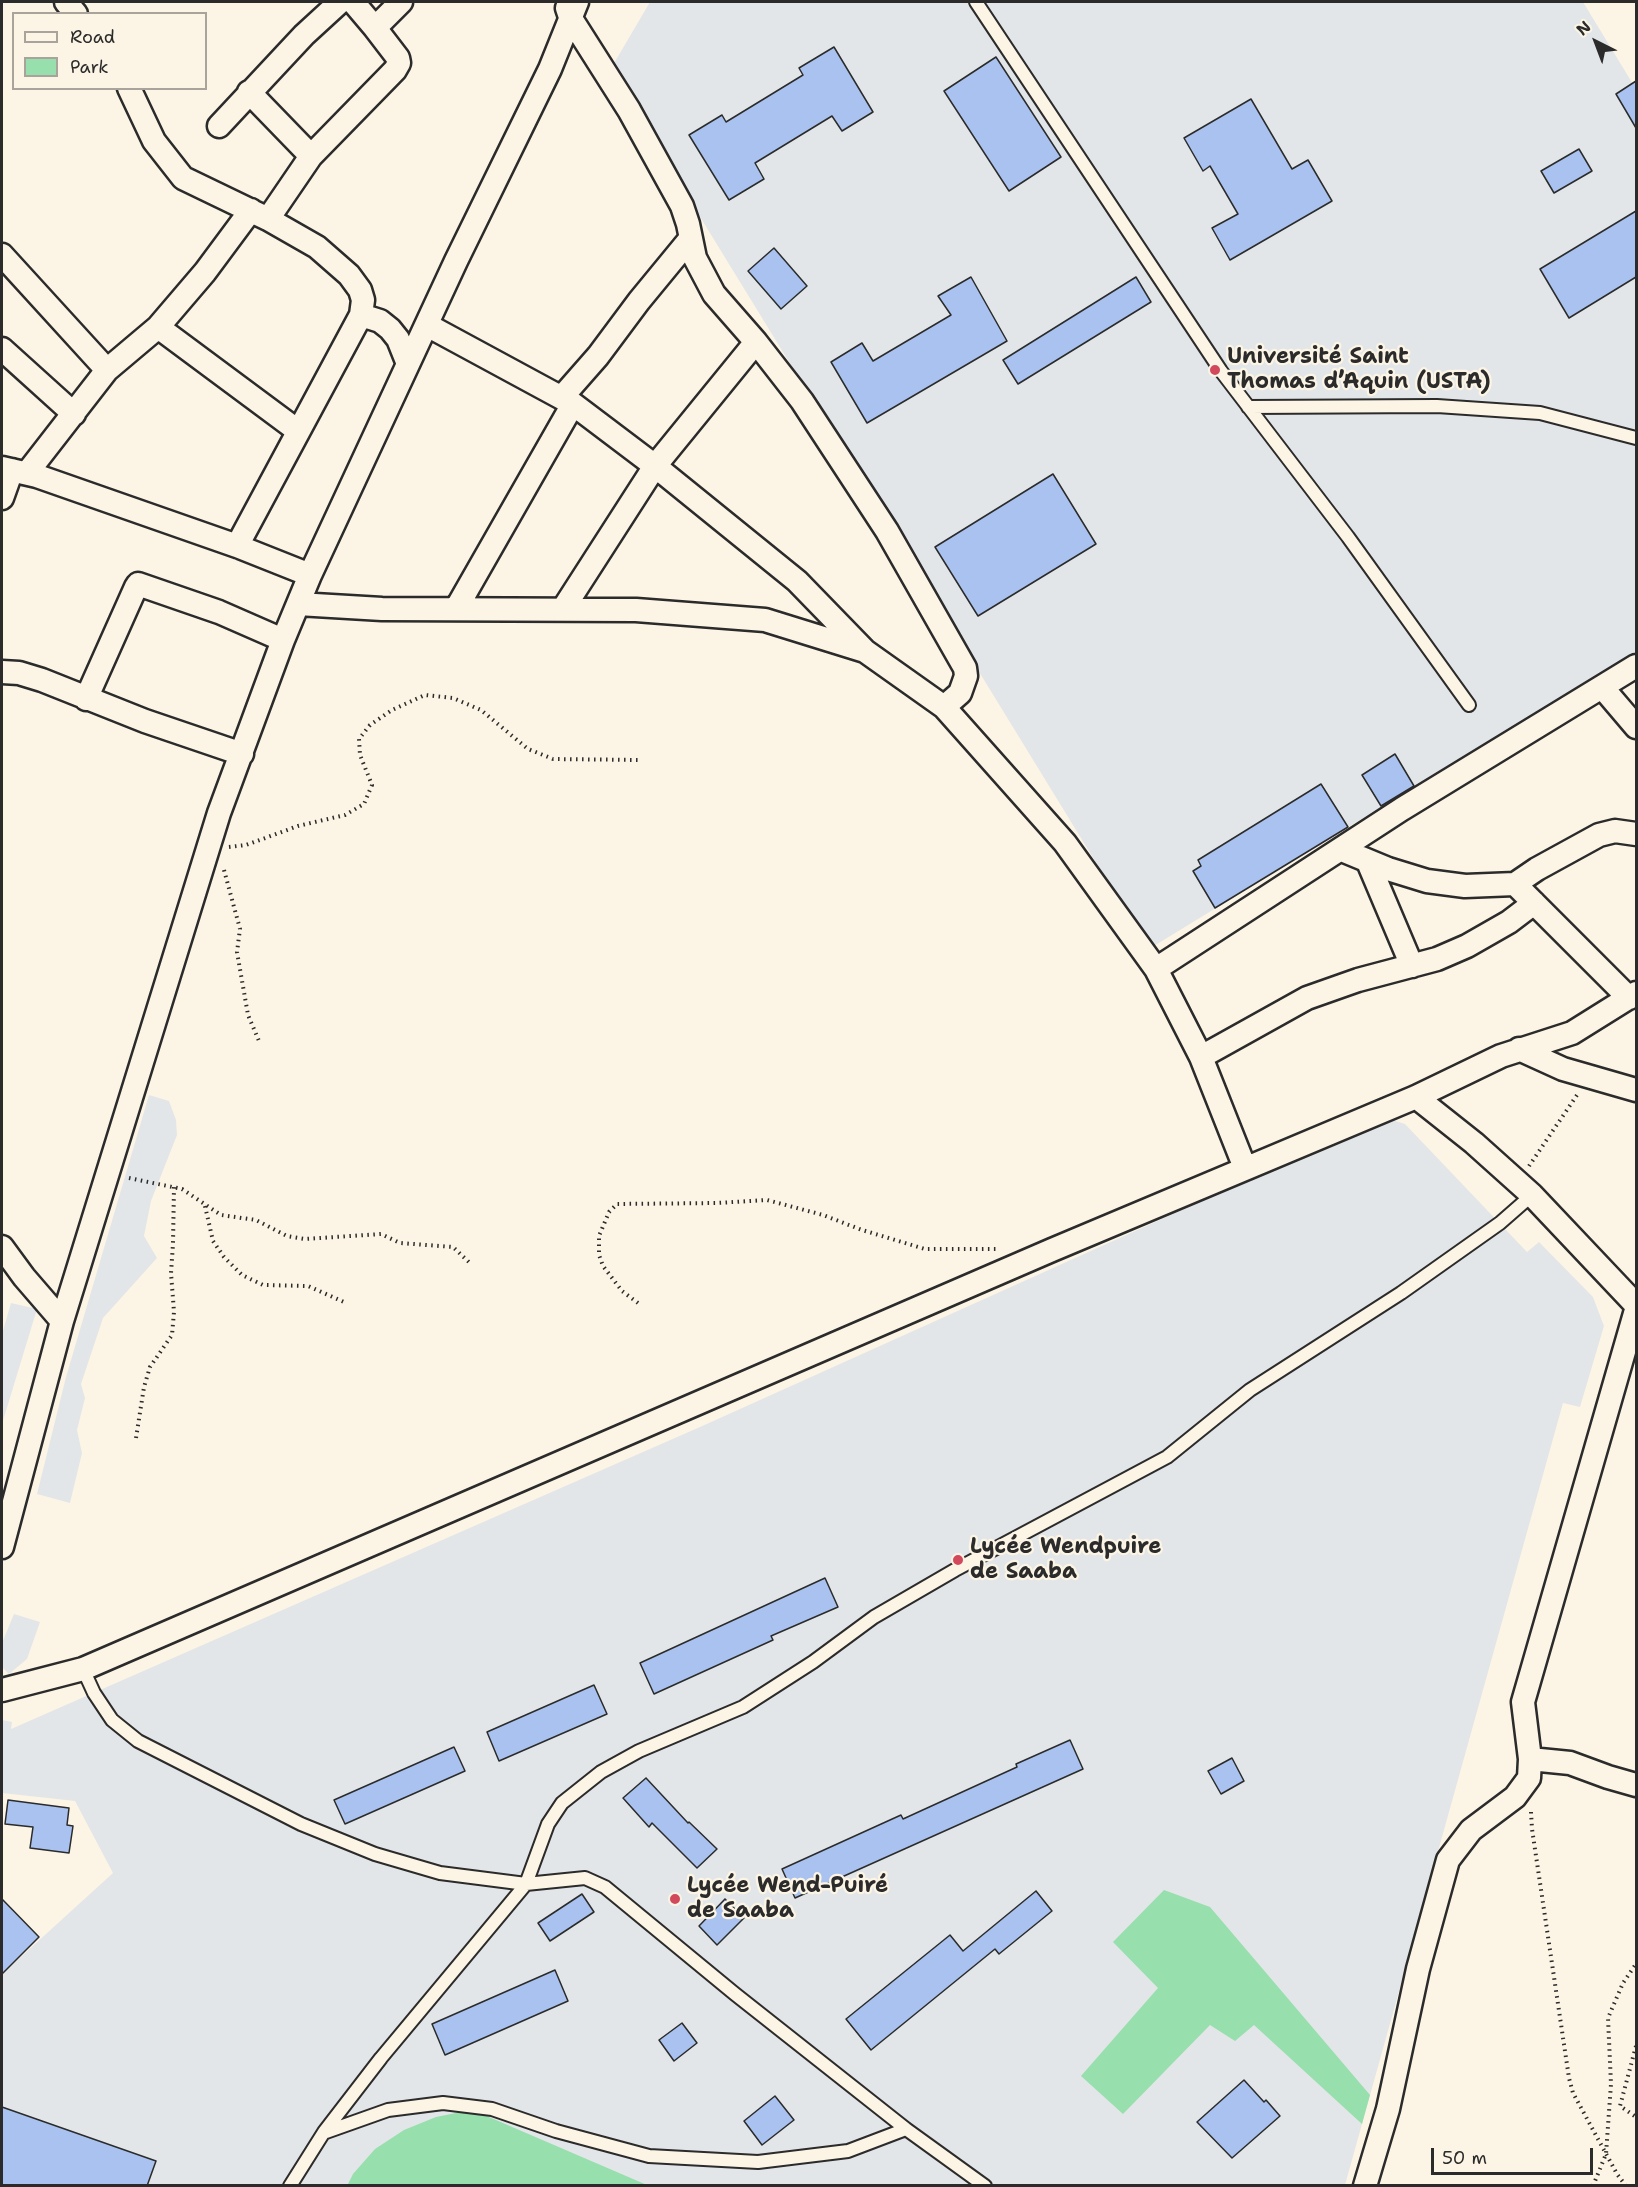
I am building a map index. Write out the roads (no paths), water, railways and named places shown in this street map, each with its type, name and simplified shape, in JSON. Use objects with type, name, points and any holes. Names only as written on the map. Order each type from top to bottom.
[{"type":"street","points":[[219,126],[303,35],[340,2]]},
{"type":"street","points":[[2,498],[13,470],[74,414],[107,370],[158,327],[205,272],[395,69],[399,63],[398,58],[353,2]]},
{"type":"street","points":[[375,28],[400,2]]},
{"type":"street","points":[[571,7],[682,206],[695,258],[714,294],[756,342],[802,401],[845,465],[965,668],[966,676],[960,693],[944,707]]},
{"type":"street","points":[[2,1547],[8,1500],[219,813],[283,640],[310,575],[408,364],[550,69],[571,7]]},
{"type":"street","points":[[130,90],[154,141],[183,178],[259,214],[316,247],[349,276],[360,290],[363,300],[361,315],[237,546]]},
{"type":"street","points":[[249,92],[312,156]]},
{"type":"street","points":[[456,609],[568,401],[639,301],[690,239]]},
{"type":"street","points":[[2,255],[107,370]]},
{"type":"street","points":[[361,315],[380,321],[390,329],[398,339],[408,364]]},
{"type":"street","points":[[427,325],[568,401],[655,466],[797,581],[865,651],[944,707],[1065,843],[1156,969],[1201,1057],[1245,1168]]},
{"type":"street","points":[[158,327],[298,431]]},
{"type":"street","points":[[563,609],[655,466],[756,342]]},
{"type":"street","points":[[2,349],[74,414]]},
{"type":"street","points":[[13,470],[237,546],[310,575]]},
{"type":"street","points":[[86,699],[138,584],[219,612],[283,640]]},
{"type":"street","points":[[298,604],[382,609],[636,610],[765,620],[865,651]]},
{"type":"street","points":[[1156,969],[1402,809],[1636,666]]},
{"type":"street","points":[[2,672],[19,673],[242,754]]},
{"type":"street","points":[[1602,687],[1636,727]]},
{"type":"street","points":[[1342,850],[1406,876],[1433,882],[1476,886],[1515,884],[1537,869],[1599,835],[1615,831],[1636,834]]},
{"type":"street","points":[[1368,862],[1412,966]]},
{"type":"street","points":[[2,1690],[83,1669],[1245,1168],[1416,1097],[1501,1056],[1572,1033],[1633,995],[1515,884]]},
{"type":"street","points":[[1201,1057],[1307,998],[1358,980],[1437,959],[1467,946],[1509,922],[1534,903]]},
{"type":"street","points":[[1520,1049],[1563,1070],[1636,1090]]},
{"type":"street","points":[[1416,1097],[1474,1143],[1525,1188],[1636,1305]]},
{"type":"street","points":[[2,1247],[24,1277],[62,1321]]},
{"type":"street","points":[[1365,2186],[1388,2109],[1418,1969],[1448,1860],[1471,1830],[1515,1797],[1530,1769],[1523,1702],[1636,1310]]},
{"type":"street","points":[[1530,1769],[1570,1763],[1636,1785]]},
{"type":"lane","points":[[976,2],[1221,371],[1348,537],[1469,705]]},
{"type":"lane","points":[[1248,406],[1437,406],[1540,413],[1636,438]]},
{"type":"lane","points":[[290,2186],[324,2132],[381,2058],[526,1884],[548,1824],[562,1803],[601,1772],[639,1751],[743,1707],[813,1662],[874,1617],[955,1570],[1167,1457],[1250,1390],[1401,1293],[1500,1223],[1525,1188]]},
{"type":"lane","points":[[83,1669],[94,1693],[112,1720],[138,1741],[301,1824],[375,1854],[440,1873],[526,1884],[585,1878],[605,1887],[708,1973],[906,2129],[985,2186]]},
{"type":"lane","points":[[324,2132],[388,2110],[443,2103],[492,2109],[556,2131],[649,2156],[758,2162],[848,2151],[906,2129]]},
{"type":"place","name":"Université Saint Thomas d’Aquin (USTA)","points":[[1215,370]]},
{"type":"place","name":"Lycée Wendpuire de Saaba","points":[[958,1560]]},
{"type":"place","name":"Lycée Wend-Puiré de Saaba","points":[[675,1899]]}]
